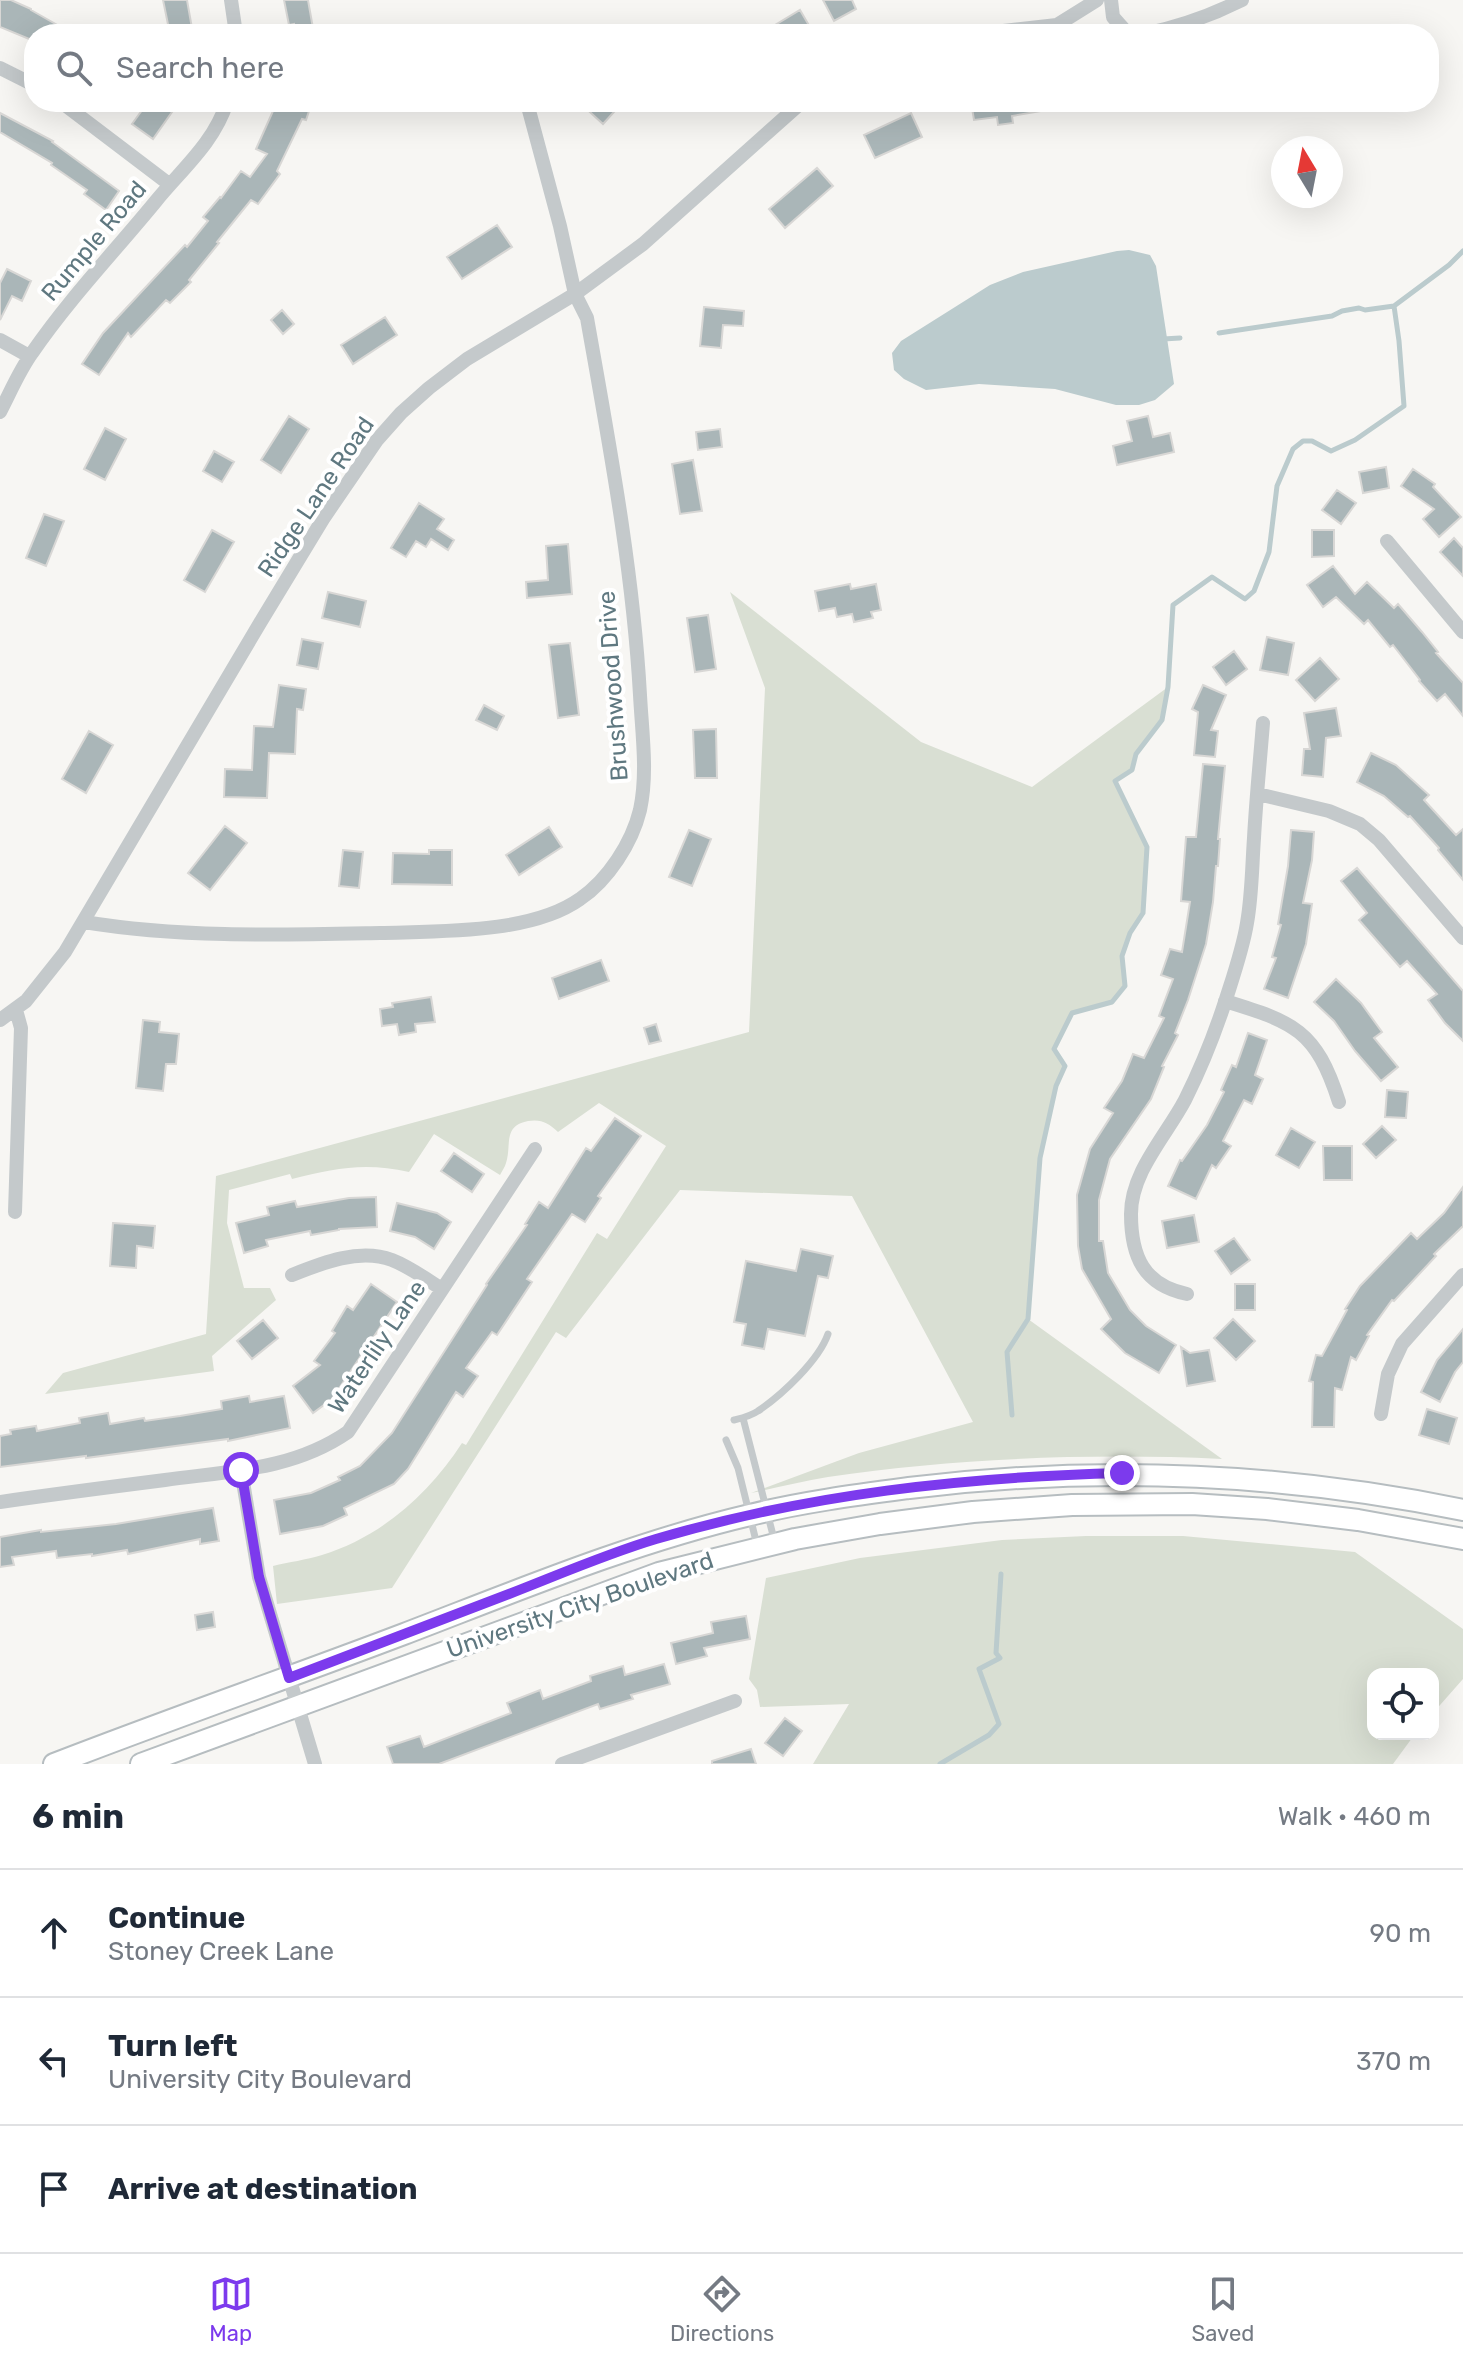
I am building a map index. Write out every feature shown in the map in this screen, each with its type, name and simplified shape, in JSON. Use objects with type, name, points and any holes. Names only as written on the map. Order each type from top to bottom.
[{"type":"main road","name":"University City Boulevard","points":[[54,1764],[639,1545],[758,1513],[863,1494],[1010,1477],[1122,1473],[1194,1475],[1321,1487],[1463,1510]]},
{"type":"main road","name":"University City Boulevard","points":[[141,1764],[659,1573],[766,1545],[880,1524],[973,1512],[1122,1503],[1192,1504],[1358,1520],[1463,1539]]},
{"type":"street","points":[[231,0],[235,24]]},
{"type":"street","points":[[1059,24],[1097,0]]},
{"type":"street","points":[[1111,0],[1113,17],[1119,24]]},
{"type":"street","points":[[1188,24],[1242,0]]},
{"type":"street","points":[[0,68],[24,80]]},
{"type":"street","points":[[74,112],[169,184]]},
{"type":"street","name":"Rumple Road","points":[[0,412],[29,356],[51,326],[169,184],[196,157],[213,134],[223,112]]},
{"type":"street","name":"Brushwood Drive","points":[[84,922],[157,930],[330,934],[452,931],[520,923],[551,915],[581,899],[606,874],[626,844],[640,810],[644,751],[635,634],[623,537],[587,318],[575,294],[529,112]]},
{"type":"street","name":"Ridge Lane Road","points":[[0,1020],[16,1010],[48,976],[84,922],[307,545],[377,440],[401,413],[467,359],[575,294],[643,244],[791,112]]},
{"type":"street","points":[[0,340],[29,356]]},
{"type":"street","points":[[1387,541],[1463,632]]},
{"type":"street","points":[[1187,1294],[1170,1290],[1152,1280],[1143,1268],[1133,1237],[1131,1212],[1140,1174],[1187,1097],[1225,1001],[1247,925],[1263,723]]},
{"type":"street","points":[[1258,794],[1329,811],[1360,824],[1379,840],[1463,938]]},
{"type":"street","points":[[1225,1001],[1275,1016],[1308,1040],[1320,1054],[1339,1102]]},
{"type":"street","points":[[15,1212],[21,1028],[16,1010]]},
{"type":"street","name":"Waterlily Lane","points":[[0,1502],[283,1462],[310,1454],[348,1432],[535,1149]]},
{"type":"street","points":[[292,1275],[329,1260],[375,1256],[402,1266],[442,1289]]},
{"type":"street","points":[[1381,1414],[1388,1374],[1402,1344],[1463,1275]]},
{"type":"street","points":[[241,1470],[259,1577],[315,1764]]},
{"type":"street","points":[[562,1764],[735,1701]]},
{"type":"lane","points":[[766,1545],[738,1419],[757,1413],[787,1386],[818,1354],[828,1334]]},
{"type":"lane","points":[[726,1440],[758,1513],[766,1545]]},
{"type":"shaded area","points":[[1129,250],[1150,255],[1156,266],[1174,384],[1155,400],[1139,405],[1116,405],[1055,389],[979,384],[926,390],[894,370],[892,353],[901,341],[990,285],[1023,272]]},
{"type":"shaded area","points":[[730,592],[921,742],[1032,787],[1168,687],[1162,720],[1136,754],[1132,770],[1115,781],[1147,847],[1143,913],[1130,933],[1122,956],[1125,986],[1112,1002],[1072,1013],[1054,1049],[1065,1066],[1054,1094],[1041,1157],[1028,1319],[1222,1459],[1074,1457],[975,1461],[828,1477],[751,1493],[859,1453],[973,1422],[852,1196],[680,1190],[566,1338],[556,1332],[392,1588],[277,1604],[273,1566],[316,1557],[344,1547],[384,1525],[419,1496],[462,1443],[466,1445],[597,1233],[607,1239],[666,1146],[599,1103],[558,1132],[548,1124],[537,1121],[514,1127],[508,1157],[500,1175],[434,1134],[409,1172],[378,1167],[350,1168],[292,1179],[290,1174],[229,1190],[227,1223],[244,1288],[270,1288],[276,1300],[212,1356],[214,1371],[45,1394],[63,1373],[206,1334],[216,1176],[749,1032],[765,688]]},
{"type":"shaded area","points":[[1183,1536],[1355,1552],[1463,1629],[1463,1679],[1439,1706],[1439,1668],[1367,1668],[1367,1740],[1411,1740],[1393,1764],[813,1764],[849,1704],[760,1707],[757,1690],[749,1679],[766,1578],[860,1558],[1002,1540]]},
{"type":"building","points":[[0,0],[11,0],[56,24],[24,24],[24,37],[0,27]]},
{"type":"building","points":[[163,0],[187,0],[191,24],[168,24]]},
{"type":"building","points":[[284,0],[308,0],[312,24],[289,24]]},
{"type":"building","points":[[823,0],[852,0],[856,9],[834,21]]},
{"type":"building","points":[[800,10],[808,24],[777,24]]},
{"type":"building","points":[[141,112],[172,112],[153,139],[132,124]]},
{"type":"building","points":[[273,112],[309,112],[306,120],[302,119],[277,171],[280,174],[258,204],[251,200],[189,280],[191,282],[170,303],[166,300],[131,337],[128,333],[99,375],[82,364],[103,333],[185,245],[187,247],[208,221],[203,217],[241,171],[250,177],[267,154],[256,149]]},
{"type":"building","points":[[590,112],[614,112],[603,124]]},
{"type":"building","points":[[973,112],[1035,112],[1012,116],[1013,123],[998,125],[997,117],[974,120]]},
{"type":"building","points":[[0,113],[53,141],[119,191],[106,210],[84,194],[87,190],[52,163],[0,132]]},
{"type":"building","points":[[911,113],[922,137],[875,158],[864,135]]},
{"type":"building","points":[[817,168],[833,186],[785,228],[769,209]]},
{"type":"building","points":[[497,225],[512,247],[462,279],[447,257]]},
{"type":"building","points":[[7,269],[31,281],[22,301],[12,296],[0,320],[0,283]]},
{"type":"building","points":[[704,307],[744,311],[743,326],[723,325],[721,348],[700,346]]},
{"type":"building","points":[[282,310],[294,324],[283,334],[271,320]]},
{"type":"building","points":[[385,317],[397,335],[353,364],[341,345]]},
{"type":"building","points":[[289,416],[309,429],[281,473],[261,460]]},
{"type":"building","points":[[1148,416],[1153,437],[1170,433],[1174,452],[1117,465],[1113,446],[1132,441],[1127,421]]},
{"type":"building","points":[[105,428],[126,439],[105,480],[84,469]]},
{"type":"building","points":[[720,429],[722,447],[698,450],[696,432]]},
{"type":"building","points":[[214,451],[234,462],[222,482],[203,471]]},
{"type":"building","points":[[693,460],[702,511],[680,514],[672,464]]},
{"type":"building","points":[[1386,467],[1389,488],[1363,493],[1359,472]]},
{"type":"building","points":[[1413,469],[1435,484],[1433,487],[1461,517],[1439,537],[1423,519],[1434,509],[1401,486]]},
{"type":"building","points":[[1337,490],[1356,503],[1341,524],[1322,510]]},
{"type":"building","points":[[419,503],[444,519],[437,529],[454,540],[448,550],[431,539],[426,547],[416,541],[406,557],[391,548]]},
{"type":"building","points":[[44,514],[64,521],[46,566],[26,558]]},
{"type":"building","points":[[212,530],[234,542],[205,592],[184,580]]},
{"type":"building","points":[[1312,530],[1334,530],[1334,556],[1312,557]]},
{"type":"building","points":[[1454,538],[1463,548],[1463,576],[1440,552]]},
{"type":"building","points":[[568,544],[572,594],[527,598],[526,582],[548,580],[546,546]]},
{"type":"building","points":[[1333,566],[1355,594],[1367,582],[1394,608],[1398,604],[1463,683],[1463,716],[1445,694],[1437,701],[1393,645],[1390,647],[1368,620],[1364,624],[1336,597],[1323,607],[1307,585]]},
{"type":"building","points":[[850,584],[851,589],[876,584],[881,610],[871,612],[873,618],[854,622],[852,614],[837,617],[835,608],[819,611],[815,591]]},
{"type":"building","points":[[328,592],[366,601],[360,627],[322,618]]},
{"type":"building","points":[[708,615],[716,669],[695,672],[687,618]]},
{"type":"building","points":[[1267,637],[1294,643],[1288,675],[1260,670]]},
{"type":"building","points":[[302,639],[323,643],[318,669],[297,665]]},
{"type":"building","points":[[570,643],[579,715],[558,718],[549,645]]},
{"type":"building","points":[[1234,651],[1247,669],[1226,685],[1213,667]]},
{"type":"building","points":[[1320,658],[1339,679],[1315,701],[1296,680]]},
{"type":"building","points":[[279,685],[306,689],[303,710],[297,709],[295,754],[269,753],[267,798],[224,797],[225,769],[252,770],[254,726],[273,727]]},
{"type":"building","points":[[1203,685],[1226,695],[1211,730],[1218,731],[1215,757],[1194,755],[1198,712],[1192,709]]},
{"type":"building","points":[[484,705],[504,716],[497,730],[476,720]]},
{"type":"building","points":[[1336,708],[1341,736],[1326,738],[1323,777],[1302,775],[1304,749],[1310,749],[1304,713]]},
{"type":"building","points":[[716,729],[717,778],[695,778],[693,730]]},
{"type":"building","points":[[89,731],[113,745],[86,793],[62,779]]},
{"type":"building","points":[[1371,753],[1396,765],[1429,795],[1424,800],[1456,835],[1463,829],[1463,880],[1410,816],[1384,796],[1357,782]]},
{"type":"building","points":[[1203,764],[1225,766],[1218,866],[1206,944],[1175,1033],[1178,1035],[1162,1066],[1151,1099],[1110,1159],[1099,1200],[1099,1241],[1103,1241],[1108,1273],[1130,1310],[1146,1326],[1176,1345],[1159,1373],[1125,1353],[1101,1329],[1111,1319],[1082,1269],[1078,1246],[1077,1195],[1090,1149],[1113,1113],[1104,1108],[1122,1081],[1133,1054],[1144,1058],[1164,1018],[1159,1016],[1173,979],[1161,975],[1170,949],[1182,952],[1190,902],[1181,901],[1186,837],[1196,837]]},
{"type":"building","points":[[225,826],[247,843],[210,890],[188,873]]},
{"type":"building","points":[[549,827],[562,847],[519,875],[506,855]]},
{"type":"building","points":[[689,830],[711,839],[692,886],[669,877]]},
{"type":"building","points":[[1291,830],[1314,832],[1303,903],[1312,904],[1306,944],[1288,998],[1264,989],[1276,958],[1272,957],[1281,925],[1278,924]]},
{"type":"building","points":[[343,850],[363,852],[359,888],[339,886]]},
{"type":"building","points":[[429,850],[452,850],[452,885],[392,884],[393,853],[429,854]]},
{"type":"building","points":[[1357,868],[1463,991],[1463,1041],[1428,1000],[1437,994],[1407,961],[1400,967],[1359,920],[1367,913],[1341,881]]},
{"type":"building","points":[[601,960],[609,981],[559,999],[552,978]]},
{"type":"building","points":[[1336,979],[1361,1003],[1382,1032],[1374,1038],[1398,1067],[1381,1081],[1334,1021],[1314,1002]]},
{"type":"building","points":[[431,997],[435,1022],[415,1024],[416,1032],[399,1035],[397,1024],[382,1026],[380,1009],[393,1007],[392,1003]]},
{"type":"building","points":[[143,1020],[160,1022],[159,1032],[179,1034],[176,1064],[166,1064],[163,1091],[136,1088]]},
{"type":"building","points":[[656,1024],[661,1041],[649,1044],[644,1028]]},
{"type":"building","points":[[1248,1033],[1267,1040],[1255,1075],[1263,1079],[1252,1104],[1244,1100],[1223,1141],[1231,1146],[1216,1168],[1212,1165],[1196,1199],[1168,1186],[1180,1160],[1207,1125],[1224,1092],[1221,1090],[1232,1065],[1236,1067]]},
{"type":"building","points":[[1387,1090],[1408,1092],[1406,1118],[1385,1117]]},
{"type":"building","points":[[615,1118],[641,1136],[598,1196],[601,1198],[585,1222],[572,1214],[527,1279],[532,1282],[497,1335],[492,1332],[466,1368],[478,1376],[463,1397],[456,1392],[408,1469],[394,1484],[344,1508],[347,1515],[323,1526],[280,1534],[274,1500],[311,1493],[340,1480],[338,1477],[360,1466],[392,1433],[539,1202],[548,1208],[586,1148],[591,1151]]},
{"type":"building","points":[[1382,1126],[1396,1140],[1376,1158],[1363,1144]]},
{"type":"building","points":[[1291,1128],[1315,1142],[1299,1168],[1276,1155]]},
{"type":"building","points":[[1323,1146],[1352,1146],[1352,1180],[1324,1180]]},
{"type":"building","points":[[454,1153],[484,1174],[472,1192],[441,1171]]},
{"type":"building","points":[[1463,1187],[1463,1226],[1392,1300],[1367,1335],[1356,1360],[1351,1357],[1342,1390],[1335,1388],[1334,1427],[1312,1427],[1313,1382],[1309,1381],[1316,1355],[1322,1356],[1360,1286],[1411,1233],[1417,1239],[1444,1213]]},
{"type":"building","points":[[376,1197],[377,1227],[339,1229],[311,1235],[310,1231],[266,1240],[268,1246],[244,1253],[236,1223],[269,1215],[267,1207],[295,1201],[297,1207]]},
{"type":"building","points":[[397,1203],[437,1213],[451,1222],[434,1249],[415,1237],[390,1231]]},
{"type":"building","points":[[1194,1215],[1199,1242],[1167,1248],[1162,1221]]},
{"type":"building","points":[[113,1223],[155,1226],[153,1248],[137,1246],[136,1268],[110,1266]]},
{"type":"building","points":[[1234,1238],[1250,1260],[1231,1274],[1215,1251]]},
{"type":"building","points":[[801,1249],[833,1256],[828,1278],[818,1276],[805,1336],[768,1329],[764,1349],[742,1345],[746,1324],[734,1322],[746,1261],[796,1271]]},
{"type":"building","points":[[371,1284],[397,1302],[332,1399],[313,1413],[293,1386],[320,1365],[314,1361],[335,1333],[332,1331],[347,1306],[353,1310]]},
{"type":"building","points":[[1235,1284],[1255,1284],[1255,1310],[1235,1310]]},
{"type":"building","points":[[1233,1319],[1255,1341],[1236,1360],[1214,1338]]},
{"type":"building","points":[[263,1320],[278,1338],[252,1359],[237,1341]]},
{"type":"building","points":[[1463,1329],[1463,1362],[1440,1402],[1421,1392],[1437,1360]]},
{"type":"building","points":[[1181,1347],[1190,1353],[1209,1350],[1215,1381],[1187,1386]]},
{"type":"building","points":[[249,1396],[250,1402],[284,1396],[290,1428],[228,1441],[0,1467],[0,1436],[11,1434],[10,1430],[36,1426],[37,1431],[80,1423],[79,1418],[108,1413],[110,1424],[144,1418],[145,1421],[222,1409],[221,1401]]},
{"type":"building","points":[[1427,1409],[1457,1418],[1449,1444],[1419,1435]]},
{"type":"building","points":[[213,1508],[219,1541],[200,1544],[200,1539],[128,1554],[127,1550],[57,1558],[56,1551],[12,1557],[14,1565],[0,1567],[0,1537],[116,1524]]},
{"type":"building","points":[[213,1612],[215,1627],[197,1630],[195,1615]]},
{"type":"building","points":[[746,1616],[750,1639],[704,1648],[707,1656],[676,1664],[671,1643],[713,1633],[711,1622]]},
{"type":"building","points":[[664,1664],[670,1684],[631,1695],[633,1699],[600,1709],[598,1704],[439,1764],[393,1764],[387,1747],[420,1736],[424,1747],[511,1713],[507,1703],[540,1690],[543,1699],[591,1681],[590,1676],[623,1666],[625,1675]]},
{"type":"building","points":[[785,1718],[802,1731],[783,1756],[765,1743]]},
{"type":"building","points":[[751,1749],[756,1764],[712,1764],[712,1761]]},
{"type":"waterway","points":[[1219,333],[1332,316],[1359,308],[1394,306],[1463,251]]},
{"type":"waterway","points":[[1012,1415],[1007,1352],[1028,1319],[1040,1158],[1056,1086],[1065,1066],[1054,1049],[1072,1013],[1112,1002],[1125,986],[1122,956],[1130,933],[1143,913],[1147,847],[1115,781],[1132,770],[1136,754],[1162,720],[1168,687],[1173,605],[1212,577],[1245,599],[1254,591],[1269,552],[1277,486],[1293,449],[1303,441],[1312,441],[1331,451],[1355,440],[1404,406],[1394,306]]},
{"type":"waterway","points":[[1163,339],[1180,338]]},
{"type":"waterway","points":[[940,1764],[989,1735],[999,1724],[979,1669],[1000,1658],[996,1653],[1001,1574]]},
{"type":"route","points":[[241,1470],[259,1577],[289,1678],[580,1566],[654,1540],[750,1515],[877,1492],[949,1483],[1010,1477],[1122,1473]]}]
